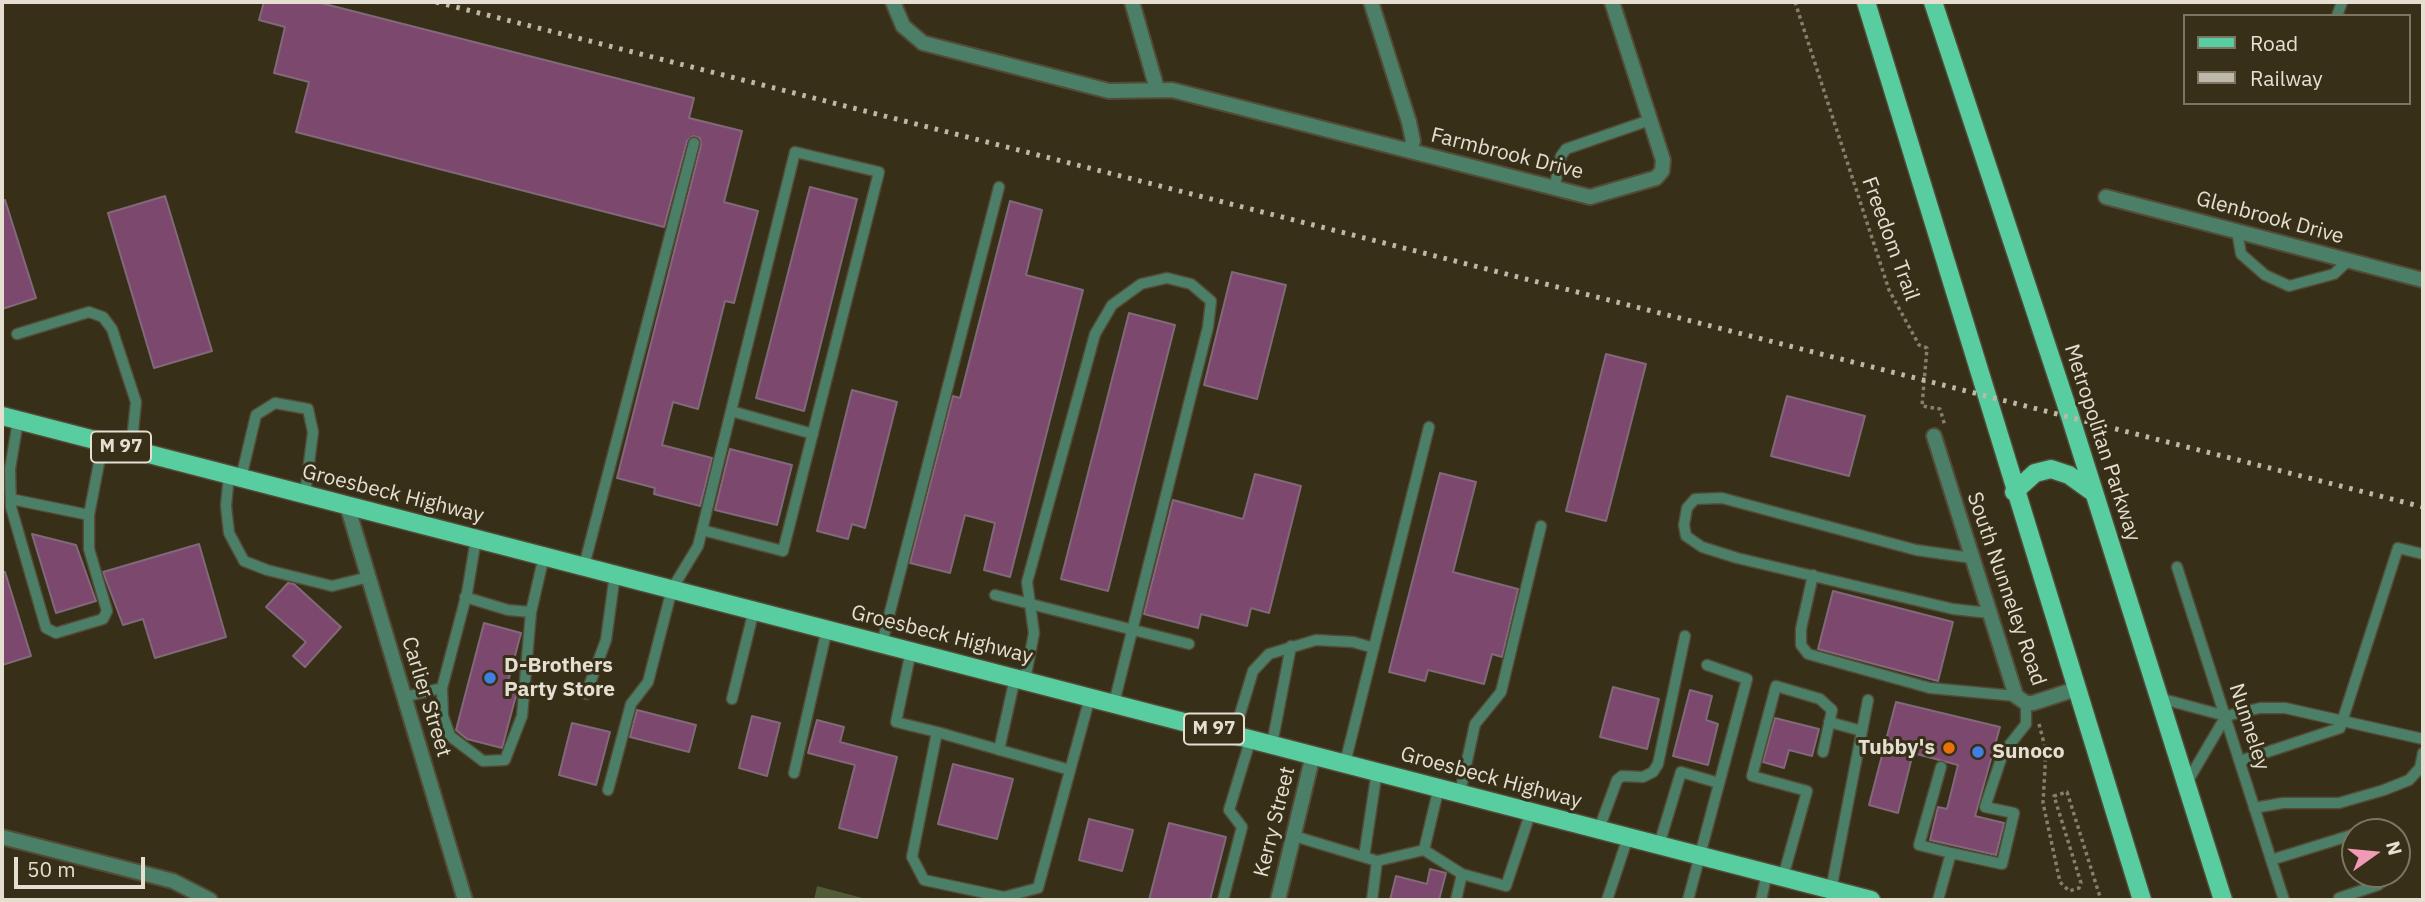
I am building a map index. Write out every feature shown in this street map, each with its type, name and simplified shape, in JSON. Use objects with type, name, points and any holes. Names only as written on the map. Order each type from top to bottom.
[{"type":"main road","points":[[1866,2],[2014,492],[2142,900]]},
{"type":"main road","name":"Metropolitan Parkway","points":[[1933,2],[2094,493],[2223,900]]},
{"type":"main road","name":"Groesbeck Highway","points":[[10,418],[1864,899]]},
{"type":"main road","points":[[2014,492],[2035,473],[2050,469],[2069,475],[2094,493]]},
{"type":"street","name":"Farmbrook Drive","points":[[894,2],[903,26],[923,43],[1109,91],[1157,89],[1590,197],[1656,178],[1662,171],[1662,160],[1612,2]]},
{"type":"street","points":[[1132,2],[1157,89]]},
{"type":"street","name":"Farmbrook Drive","points":[[1371,2],[1409,122],[1413,141],[1410,150]]},
{"type":"street","name":"Glenbrook Drive","points":[[2106,197],[2423,280]]},
{"type":"street","name":"South Nunneley Road","points":[[1941,436],[1972,558],[2021,699],[2076,689]]},
{"type":"street","name":"Carlier Street","points":[[347,505],[465,900]]},
{"type":"street","name":"Kerry Street","points":[[1278,900],[1313,755]]},
{"type":"street","points":[[2,837],[173,881],[210,900]]},
{"type":"lane","points":[[1554,189],[1561,156],[1566,149],[1650,120]]},
{"type":"lane","points":[[584,566],[694,144]]},
{"type":"lane","points":[[608,790],[631,704],[648,682],[672,589],[698,546],[795,152],[879,172],[783,551],[702,530]]},
{"type":"lane","points":[[882,643],[999,187]]},
{"type":"lane","points":[[2237,231],[2241,254],[2265,275],[2289,286],[2334,274],[2348,260]]},
{"type":"lane","points":[[999,750],[1034,633],[1027,582],[1095,334],[1112,305],[1141,284],[1167,278],[1191,284],[1211,301],[1114,703]]},
{"type":"lane","points":[[18,334],[89,312],[103,317],[112,329],[136,402],[131,450]]},
{"type":"lane","points":[[305,495],[313,432],[308,409],[275,403],[256,415],[226,506],[229,533],[244,561],[267,570],[332,586],[369,577]]},
{"type":"lane","points":[[731,411],[813,433]]},
{"type":"lane","points":[[10,418],[11,499],[46,628],[56,633],[103,619],[107,611],[89,549],[89,515],[103,442]]},
{"type":"lane","points":[[1345,763],[1429,427]]},
{"type":"lane","points":[[1972,558],[1916,550],[1722,498],[1695,499],[1687,508],[1684,525],[1686,536],[1702,547],[1953,609],[1989,613]]},
{"type":"lane","points":[[11,499],[89,515]]},
{"type":"lane","points":[[1460,793],[1475,724],[1501,692],[1541,526]]},
{"type":"lane","points":[[476,539],[465,597],[442,688],[443,716],[450,736],[483,761],[505,760],[522,716],[531,612],[544,556]]},
{"type":"lane","points":[[2240,761],[2340,727],[2398,548],[2423,554]]},
{"type":"lane","name":"Nunneley","points":[[2177,566],[2284,900]]},
{"type":"lane","points":[[586,694],[606,640],[615,574]]},
{"type":"lane","points":[[1813,575],[1801,629],[1801,645],[1808,654],[1930,688],[2021,699],[2024,730],[2003,753],[1985,807],[2014,813],[2002,864],[1919,845],[1941,767]]},
{"type":"lane","points":[[995,595],[1189,644]]},
{"type":"lane","points":[[465,597],[508,610],[531,612]]},
{"type":"lane","points":[[732,699],[754,610]]},
{"type":"lane","points":[[794,773],[827,629]]},
{"type":"lane","points":[[1599,829],[1616,780],[1622,776],[1643,777],[1653,772],[1658,764],[1685,636]]},
{"type":"lane","points":[[1223,900],[1242,827],[1229,810],[1253,671],[1269,654],[1316,640],[1353,642],[1374,648]]},
{"type":"lane","points":[[1272,744],[1291,646]]},
{"type":"lane","points":[[911,651],[896,722],[1070,770]]},
{"type":"lane","points":[[1688,900],[1747,679],[1707,665]]},
{"type":"lane","points":[[1761,900],[1775,875],[1807,790],[1752,776],[1776,686],[1820,699],[1832,710],[1823,752]]},
{"type":"lane","points":[[404,697],[442,688]]},
{"type":"lane","points":[[937,732],[912,857],[923,880],[1004,897],[1038,888],[1090,697]]},
{"type":"lane","points":[[2158,698],[2226,716],[2259,708],[2285,708],[2423,739]]},
{"type":"lane","points":[[1831,890],[1868,700]]},
{"type":"lane","points":[[2186,784],[2226,716]]},
{"type":"lane","points":[[1829,722],[1862,731]]},
{"type":"lane","points":[[2255,808],[2283,803],[2339,803],[2419,776],[2423,753]]},
{"type":"lane","points":[[1364,857],[1377,771]]},
{"type":"lane","points":[[1659,845],[1681,772],[1719,783]]},
{"type":"lane","points":[[1424,850],[1439,787]]},
{"type":"lane","points":[[1294,836],[1377,861],[1424,850],[1462,874],[1506,886],[1531,811]]},
{"type":"lane","points":[[1607,900],[1628,837]]},
{"type":"lane","points":[[2271,860],[2341,838]]},
{"type":"lane","points":[[1938,900],[1951,853]]},
{"type":"lane","points":[[1372,900],[1377,861]]},
{"type":"lane","points":[[1456,900],[1462,874]]},
{"type":"lane","points":[[2337,899],[2369,888]]},
{"type":"path","name":"Freedom Trail","points":[[1795,2],[1889,290],[1919,345],[1927,348],[1922,406],[1940,409],[1941,436]]},
{"type":"path","points":[[2043,737],[2043,803],[2060,882],[2069,891],[2079,888],[2081,883],[2054,796],[2067,792],[2101,900]]},
{"type":"green space","points":[[817,886],[870,900],[814,900]]},
{"type":"building","points":[[264,2],[317,2],[694,98],[689,118],[742,131],[724,202],[758,211],[734,303],[725,301],[698,409],[673,402],[662,445],[712,458],[700,506],[654,494],[655,488],[617,478],[701,145],[700,138],[693,136],[687,141],[664,227],[296,132],[309,82],[274,73],[285,27],[259,20]]},
{"type":"building","points":[[810,187],[857,199],[804,411],[756,398]]},
{"type":"building","points":[[165,196],[212,351],[154,368],[108,213]]},
{"type":"building","points":[[5,200],[36,298],[2,309],[2,201]]},
{"type":"building","points":[[1010,201],[1042,210],[1026,275],[1083,290],[1010,577],[984,570],[995,523],[965,515],[950,573],[910,563],[953,396],[960,398]]},
{"type":"building","points":[[1232,272],[1286,285],[1257,399],[1204,385]]},
{"type":"building","points":[[1129,313],[1175,325],[1108,591],[1061,579]]},
{"type":"building","points":[[1606,354],[1646,364],[1606,521],[1566,511]]},
{"type":"building","points":[[852,390],[897,402],[865,528],[852,524],[848,539],[817,531]]},
{"type":"building","points":[[1787,396],[1865,416],[1849,476],[1771,456]]},
{"type":"building","points":[[730,449],[792,465],[777,525],[715,510]]},
{"type":"building","points":[[1440,473],[1476,482],[1453,572],[1518,589],[1502,657],[1492,654],[1484,684],[1428,670],[1425,681],[1389,672]]},
{"type":"building","points":[[1255,474],[1301,486],[1269,613],[1251,608],[1247,626],[1201,614],[1198,628],[1144,614],[1173,500],[1243,519]]},
{"type":"building","points":[[32,534],[76,545],[96,601],[56,613]]},
{"type":"building","points":[[199,544],[226,637],[155,658],[143,619],[123,625],[103,572]]},
{"type":"building","points":[[2,572],[5,572],[31,656],[2,665]]},
{"type":"building","points":[[288,583],[294,584],[341,627],[305,667],[293,656],[306,642],[266,607]]},
{"type":"building","points":[[1833,591],[1953,622],[1938,681],[1818,649]]},
{"type":"building","points":[[484,623],[521,633],[508,682],[517,684],[517,692],[502,748],[467,739],[456,730]]},
{"type":"building","points":[[1613,687],[1659,699],[1647,749],[1600,737]]},
{"type":"building","points":[[1690,690],[1712,696],[1706,720],[1718,724],[1708,765],[1673,756]]},
{"type":"building","points":[[1896,702],[2000,727],[1975,816],[2004,823],[1996,855],[1930,840],[1938,807],[1947,809],[1958,765],[1913,753],[1898,813],[1869,805]]},
{"type":"building","points":[[637,710],[696,725],[689,752],[630,737]]},
{"type":"building","points":[[752,716],[780,723],[767,776],[739,768]]},
{"type":"building","points":[[1775,718],[1819,729],[1812,756],[1789,750],[1784,768],[1763,762]]},
{"type":"building","points":[[817,720],[844,727],[840,742],[897,757],[877,838],[839,828],[855,765],[808,753]]},
{"type":"building","points":[[572,723],[610,732],[596,785],[559,775]]},
{"type":"building","points":[[953,764],[1013,779],[997,839],[938,824]]},
{"type":"building","points":[[1089,819],[1133,830],[1122,871],[1079,860]]},
{"type":"building","points":[[1169,823],[1226,837],[1210,900],[1149,900]]},
{"type":"building","points":[[1430,869],[1446,873],[1439,900],[1390,900],[1396,876],[1427,884]]},
{"type":"railway","points":[[436,2],[2423,507]]},
{"type":"place","name":"D-Brothers Party Store","points":[[490,678]]},
{"type":"place","name":"Tubby's","points":[[1949,748]]},
{"type":"place","name":"Sunoco","points":[[1978,752]]}]
